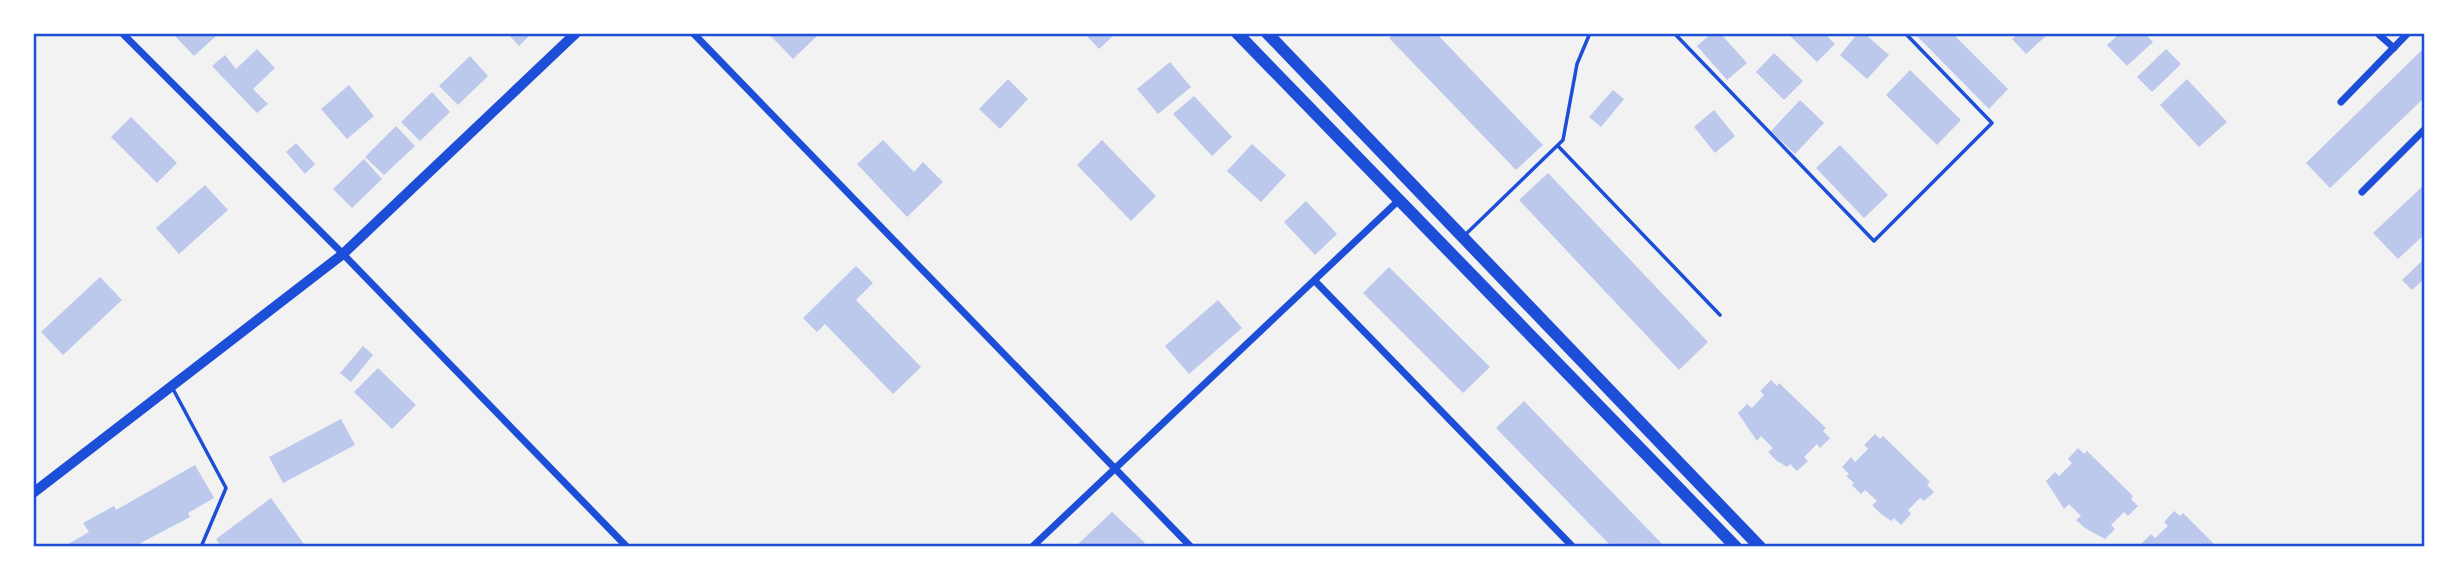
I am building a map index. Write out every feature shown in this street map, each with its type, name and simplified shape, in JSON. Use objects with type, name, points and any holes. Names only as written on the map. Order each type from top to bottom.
[{"type":"main road","points":[[1237,33],[1736,547]]},
{"type":"main road","points":[[1267,33],[1461,239],[1760,547]]},
{"type":"street","points":[[122,33],[343,254],[627,547]]},
{"type":"street","points":[[33,493],[343,254],[576,33]]},
{"type":"street","points":[[693,33],[1191,547]]},
{"type":"street","points":[[2377,33],[2394,48]]},
{"type":"street","points":[[2341,102],[2408,33]]},
{"type":"street","points":[[2362,192],[2425,129]]},
{"type":"street","points":[[1032,547],[1398,201]]},
{"type":"street","points":[[1315,281],[1573,547]]},
{"type":"lane","points":[[1461,239],[1563,140],[1577,64],[1590,33]]},
{"type":"lane","points":[[1674,33],[1874,241],[1992,123],[1905,33]]},
{"type":"lane","points":[[1558,146],[1720,315]]},
{"type":"lane","points":[[171,386],[226,488],[201,547]]},
{"type":"building","points":[[172,33],[213,33],[216,36],[194,56]]},
{"type":"building","points":[[507,33],[532,33],[519,46]]},
{"type":"building","points":[[768,33],[820,33],[793,59]]},
{"type":"building","points":[[1084,33],[1116,33],[1099,49]]},
{"type":"building","points":[[1394,33],[1436,33],[1543,145],[1516,170],[1389,38]]},
{"type":"building","points":[[1712,33],[1720,33],[1747,63],[1727,80],[1697,46]]},
{"type":"building","points":[[1787,33],[1824,33],[1835,44],[1817,62]]},
{"type":"building","points":[[1858,33],[1864,33],[1889,55],[1867,79],[1840,55]]},
{"type":"building","points":[[1914,33],[1952,33],[2008,89],[1989,109]]},
{"type":"building","points":[[2019,33],[2047,35],[2026,54],[2012,39]]},
{"type":"building","points":[[2120,33],[2144,33],[2153,42],[2127,66],[2107,45]]},
{"type":"building","points":[[2425,47],[2425,97],[2330,188],[2306,163]]},
{"type":"building","points":[[257,49],[275,68],[253,89],[268,104],[257,113],[212,66],[225,55],[236,69]]},
{"type":"building","points":[[2166,49],[2181,64],[2152,92],[2137,77]]},
{"type":"building","points":[[1774,53],[1803,81],[1784,100],[1756,72]]},
{"type":"building","points":[[470,56],[488,76],[458,105],[439,86]]},
{"type":"building","points":[[1170,62],[1191,87],[1158,114],[1137,89]]},
{"type":"building","points":[[1910,70],[1961,120],[1937,145],[1886,95]]},
{"type":"building","points":[[1008,79],[1028,99],[1000,129],[979,109]]},
{"type":"building","points":[[2187,79],[2227,122],[2199,147],[2160,105]]},
{"type":"building","points":[[349,85],[374,116],[347,139],[321,109]]},
{"type":"building","points":[[1613,90],[1624,99],[1601,127],[1589,117]]},
{"type":"building","points":[[432,92],[450,112],[420,141],[401,122]]},
{"type":"building","points":[[1194,96],[1232,137],[1212,156],[1173,114]]},
{"type":"building","points":[[1800,100],[1824,123],[1795,154],[1771,131]]},
{"type":"building","points":[[1714,110],[1735,136],[1715,153],[1694,127]]},
{"type":"building","points":[[131,117],[177,163],[157,183],[111,137]]},
{"type":"building","points":[[396,126],[415,146],[384,175],[365,157]]},
{"type":"building","points":[[883,140],[914,172],[923,162],[943,182],[907,217],[857,164]]},
{"type":"building","points":[[1102,140],[1156,196],[1131,221],[1077,165]]},
{"type":"building","points":[[296,143],[315,164],[305,174],[286,152]]},
{"type":"building","points":[[1252,144],[1286,175],[1261,202],[1227,171]]},
{"type":"building","points":[[1840,145],[1888,195],[1864,218],[1816,168]]},
{"type":"building","points":[[364,159],[382,179],[352,208],[333,189]]},
{"type":"building","points":[[1548,173],[1708,342],[1679,370],[1519,200]]},
{"type":"building","points":[[2425,184],[2425,234],[2398,259],[2373,233]]},
{"type":"building","points":[[205,185],[228,210],[179,254],[156,228]]},
{"type":"building","points":[[1306,201],[1337,234],[1315,255],[1284,222]]},
{"type":"building","points":[[2425,258],[2425,278],[2412,290],[2402,280]]},
{"type":"building","points":[[856,266],[873,283],[856,300],[921,367],[893,394],[825,324],[817,332],[803,318]]},
{"type":"building","points":[[1389,267],[1490,367],[1463,393],[1363,293]]},
{"type":"building","points":[[100,277],[122,300],[63,355],[41,332]]},
{"type":"building","points":[[1218,300],[1242,328],[1189,374],[1165,346]]},
{"type":"building","points":[[363,346],[373,355],[351,382],[340,373]]},
{"type":"building","points":[[378,368],[416,405],[392,429],[354,392]]},
{"type":"building","points":[[1771,380],[1777,386],[1779,383],[1826,428],[1823,431],[1830,438],[1820,448],[1817,444],[1804,457],[1808,461],[1797,471],[1790,464],[1787,467],[1777,461],[1768,452],[1773,448],[1761,436],[1757,441],[1738,413],[1747,404],[1752,408],[1764,395],[1760,391]]},
{"type":"building","points":[[1524,401],[1665,547],[1612,547],[1496,428]]},
{"type":"building","points":[[341,419],[355,445],[283,483],[269,457]]},
{"type":"building","points":[[1875,434],[1880,439],[1883,436],[1930,482],[1927,485],[1934,492],[1924,501],[1920,498],[1908,510],[1911,514],[1901,525],[1894,518],[1891,521],[1881,514],[1872,505],[1877,501],[1865,490],[1861,494],[1852,485],[1854,483],[1846,476],[1849,474],[1842,467],[1851,457],[1855,462],[1868,449],[1864,445]]},
{"type":"building","points":[[2078,448],[2084,454],[2087,451],[2133,496],[2131,499],[2138,506],[2128,516],[2124,512],[2111,525],[2115,529],[2105,539],[2076,520],[2081,516],[2069,504],[2064,509],[2046,481],[2055,472],[2059,476],[2072,463],[2068,459]]},
{"type":"building","points":[[195,465],[214,498],[188,513],[190,517],[137,545],[63,547],[89,532],[83,523],[114,506],[116,510]]},
{"type":"building","points":[[271,498],[306,547],[221,547],[216,539]]},
{"type":"building","points":[[2174,511],[2180,516],[2183,513],[2217,547],[2145,547],[2141,544],[2151,534],[2155,538],[2168,526],[2164,522]]},
{"type":"building","points":[[1112,512],[1145,543],[1141,547],[1075,547]]}]
